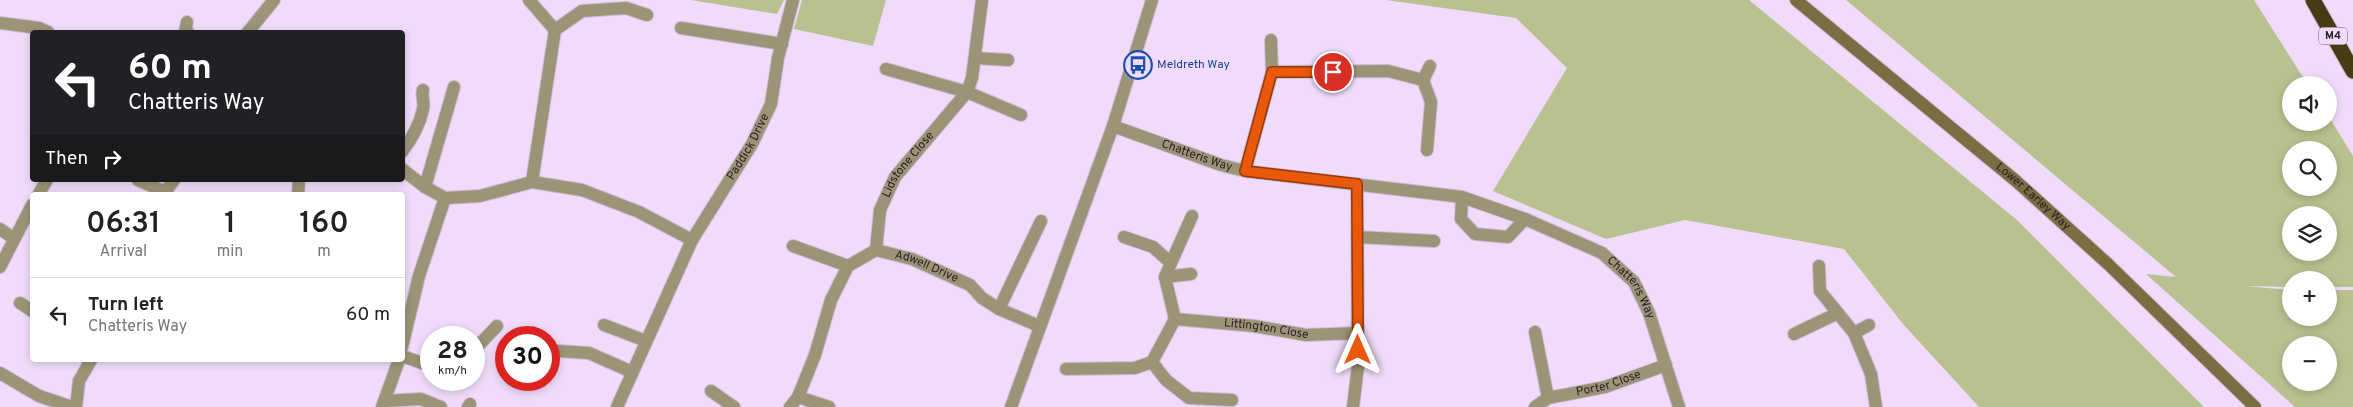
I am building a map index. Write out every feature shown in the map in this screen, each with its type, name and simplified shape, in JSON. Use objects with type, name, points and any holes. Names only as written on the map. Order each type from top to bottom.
[{"type":"highway","name":"M4","points":[[2312,0],[2353,71]]},
{"type":"main road","name":"Lower Earley Way","points":[[1796,0],[2016,181],[2108,264],[2255,407]]},
{"type":"street","points":[[250,30],[274,0]]},
{"type":"street","points":[[529,0],[555,30]]},
{"type":"street","name":"Paddick Drive","points":[[617,407],[692,240],[752,144],[771,104],[782,44],[794,0]]},
{"type":"street","name":"Lidstone Close","points":[[876,250],[880,210],[895,177],[967,92],[975,58],[982,0]]},
{"type":"street","points":[[1011,407],[1039,326],[1114,126],[1152,0]]},
{"type":"street","points":[[532,182],[555,30],[582,11],[626,8],[648,16]]},
{"type":"street","points":[[0,23],[44,30]]},
{"type":"street","points":[[681,28],[782,44]]},
{"type":"street","points":[[1245,171],[1272,72],[1271,40]]},
{"type":"street","points":[[975,58],[1008,60]]},
{"type":"street","points":[[1427,150],[1431,102],[1424,80],[1430,66]]},
{"type":"street","points":[[886,69],[967,92],[1021,116]]},
{"type":"street","points":[[1272,72],[1388,71],[1424,80]]},
{"type":"street","points":[[425,187],[454,87]]},
{"type":"street","points":[[405,148],[412,138],[424,108],[423,90]]},
{"type":"street","name":"Chatteris Way","points":[[1114,126],[1221,165],[1245,171],[1462,197],[1525,219],[1602,253],[1634,282],[1649,313],[1679,407]]},
{"type":"street","points":[[405,172],[425,187],[445,198],[480,196],[532,182],[582,190],[639,212],[692,240]]},
{"type":"street","points":[[142,182],[160,192]]},
{"type":"street","points":[[1353,407],[1358,366],[1357,184]]},
{"type":"street","points":[[1462,197],[1461,219],[1476,234],[1508,237],[1525,219]]},
{"type":"street","points":[[405,334],[419,276],[445,198]]},
{"type":"street","points":[[0,267],[30,209]]},
{"type":"street","points":[[1066,369],[1135,368],[1152,362],[1175,319],[1165,277],[1192,216]]},
{"type":"street","points":[[999,309],[1041,221]]},
{"type":"street","points":[[0,230],[14,238]]},
{"type":"street","points":[[1124,237],[1153,247],[1171,263]]},
{"type":"street","points":[[1357,237],[1434,241]]},
{"type":"street","points":[[793,246],[848,266]]},
{"type":"street","points":[[829,407],[794,402],[815,355],[831,300],[848,266],[876,250]]},
{"type":"street","name":"Adwell Drive","points":[[876,250],[912,259],[970,285],[982,298],[999,309],[1039,326]]},
{"type":"street","points":[[1819,266],[1820,291],[1854,333],[1871,374],[1876,407]]},
{"type":"street","points":[[1165,277],[1190,274]]},
{"type":"street","points":[[20,303],[30,310]]},
{"type":"street","points":[[1794,334],[1838,313]]},
{"type":"street","name":"Littington Close","points":[[1175,319],[1254,326],[1306,335],[1358,333]]},
{"type":"street","points":[[604,325],[646,341]]},
{"type":"street","points":[[1854,333],[1869,325]]},
{"type":"street","points":[[485,339],[495,328]]},
{"type":"street","points":[[1535,332],[1548,398]]},
{"type":"street","points":[[560,351],[589,353],[632,372]]},
{"type":"street","points":[[405,357],[420,363]]},
{"type":"street","points":[[0,373],[39,396],[74,407],[79,381],[90,362]]},
{"type":"street","points":[[398,362],[383,404],[421,399],[441,407]]},
{"type":"street","points":[[1152,362],[1166,380],[1189,398],[1232,400]]},
{"type":"street","name":"Porter Close","points":[[1535,407],[1548,398],[1605,387],[1666,365]]},
{"type":"street","points":[[711,391],[734,407]]},
{"type":"green space","points":[[691,0],[784,0],[777,14]]},
{"type":"green space","points":[[802,0],[886,0],[873,46],[794,29]]},
{"type":"green space","points":[[1386,0],[1749,0],[2017,220],[2204,407],[1979,407],[1903,324],[1844,249],[1685,220],[1606,239],[1493,191],[1567,68],[1516,18]]},
{"type":"green space","points":[[1846,0],[2254,0],[2302,76],[2282,76],[2282,131],[2337,130],[2353,156],[2353,287],[2337,287],[2337,271],[2282,271],[2282,287],[2243,286],[2282,289],[2282,326],[2337,326],[2337,290],[2353,290],[2353,407],[2295,407],[2146,274],[2176,277]]},
{"type":"place","name":"Meldreth Way","points":[[1138,65]]},
{"type":"route","points":[[1333,72],[1272,72],[1245,171],[1357,184],[1358,350]]}]
